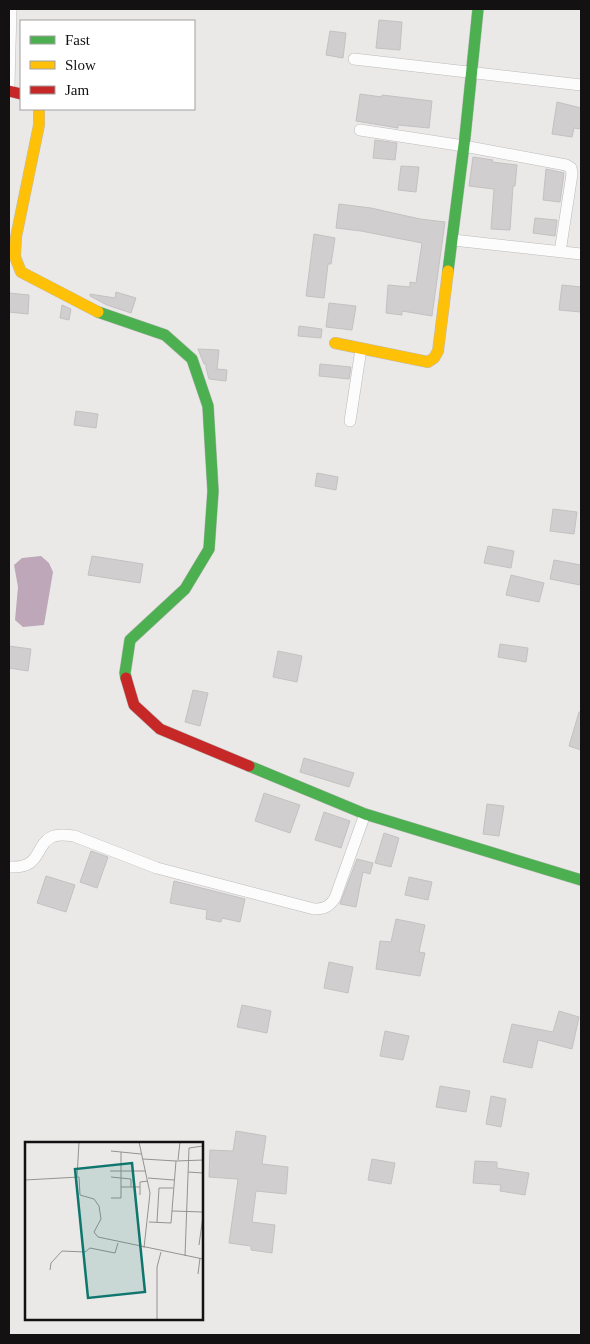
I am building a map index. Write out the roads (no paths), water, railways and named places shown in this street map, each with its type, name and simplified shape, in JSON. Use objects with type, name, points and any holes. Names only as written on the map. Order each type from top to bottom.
[{"type":"main road","points":[[335,344],[428,362],[438,352],[473,72],[478,9]]},
{"type":"main road","points":[[39,110],[39,125],[16,237],[15,257],[22,272],[38,282],[103,314],[165,335],[192,359],[208,406],[213,491],[209,549],[185,589],[130,640],[125,673],[134,704],[160,729],[365,814],[581,880]]},
{"type":"street","points":[[9,85],[11,9]]},
{"type":"street","points":[[354,59],[581,85]]},
{"type":"street","points":[[360,130],[464,146],[566,165],[570,168],[572,174],[560,252]]},
{"type":"street","points":[[453,240],[581,254]]},
{"type":"street","points":[[350,421],[360,349]]},
{"type":"street","points":[[9,867],[30,864],[44,844],[52,837],[62,835],[74,836],[157,868],[314,909],[323,909],[330,906],[335,898],[365,814]]}]
